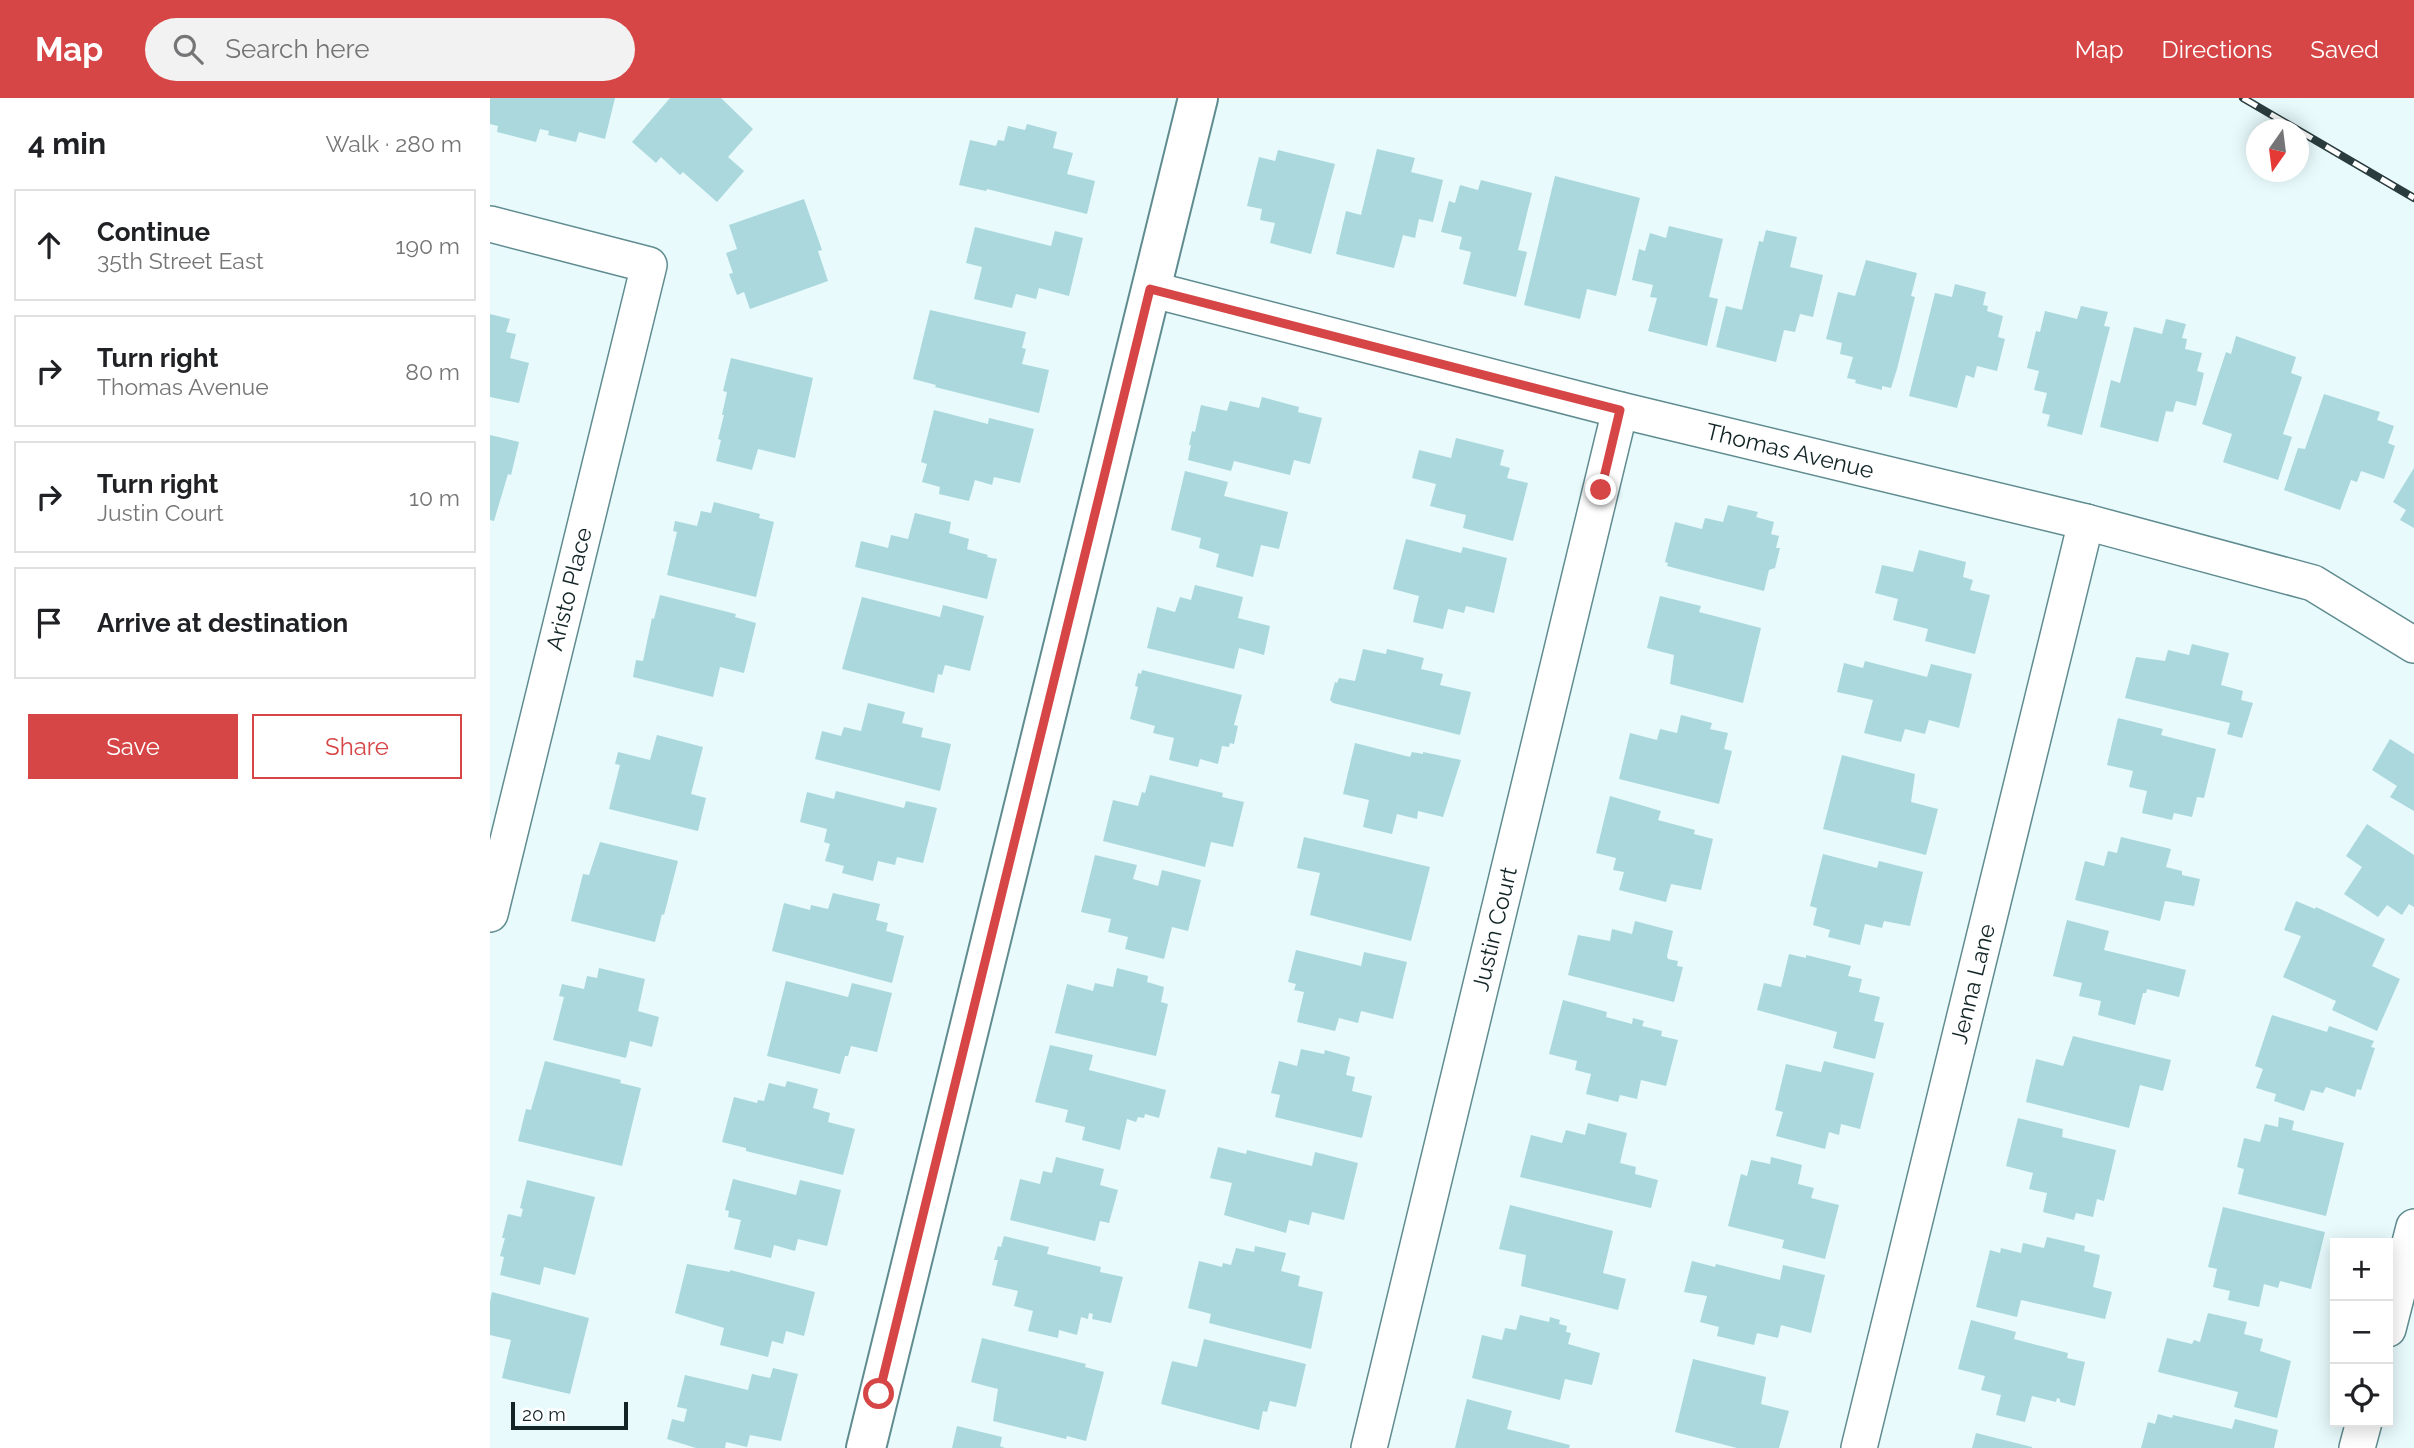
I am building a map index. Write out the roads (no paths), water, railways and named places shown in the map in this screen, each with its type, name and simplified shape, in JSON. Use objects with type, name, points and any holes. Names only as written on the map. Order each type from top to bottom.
[{"type":"street","points":[[866,1448],[1198,98]]},
{"type":"street","name":"Aristo Place","points":[[490,225],[649,265],[490,914]]},
{"type":"street","name":"Thomas Avenue","points":[[1150,289],[1620,410],[2086,522],[2313,583],[2414,645]]},
{"type":"street","name":"Justin Court","points":[[1369,1448],[1620,410]]},
{"type":"street","name":"Jenna Lane","points":[[1859,1448],[2086,522]]},
{"type":"street","points":[[2393,1309],[2414,1227]]},
{"type":"street","points":[[2357,1448],[2363,1427]]},
{"type":"railway","points":[[2243,98],[2414,198]]}]
